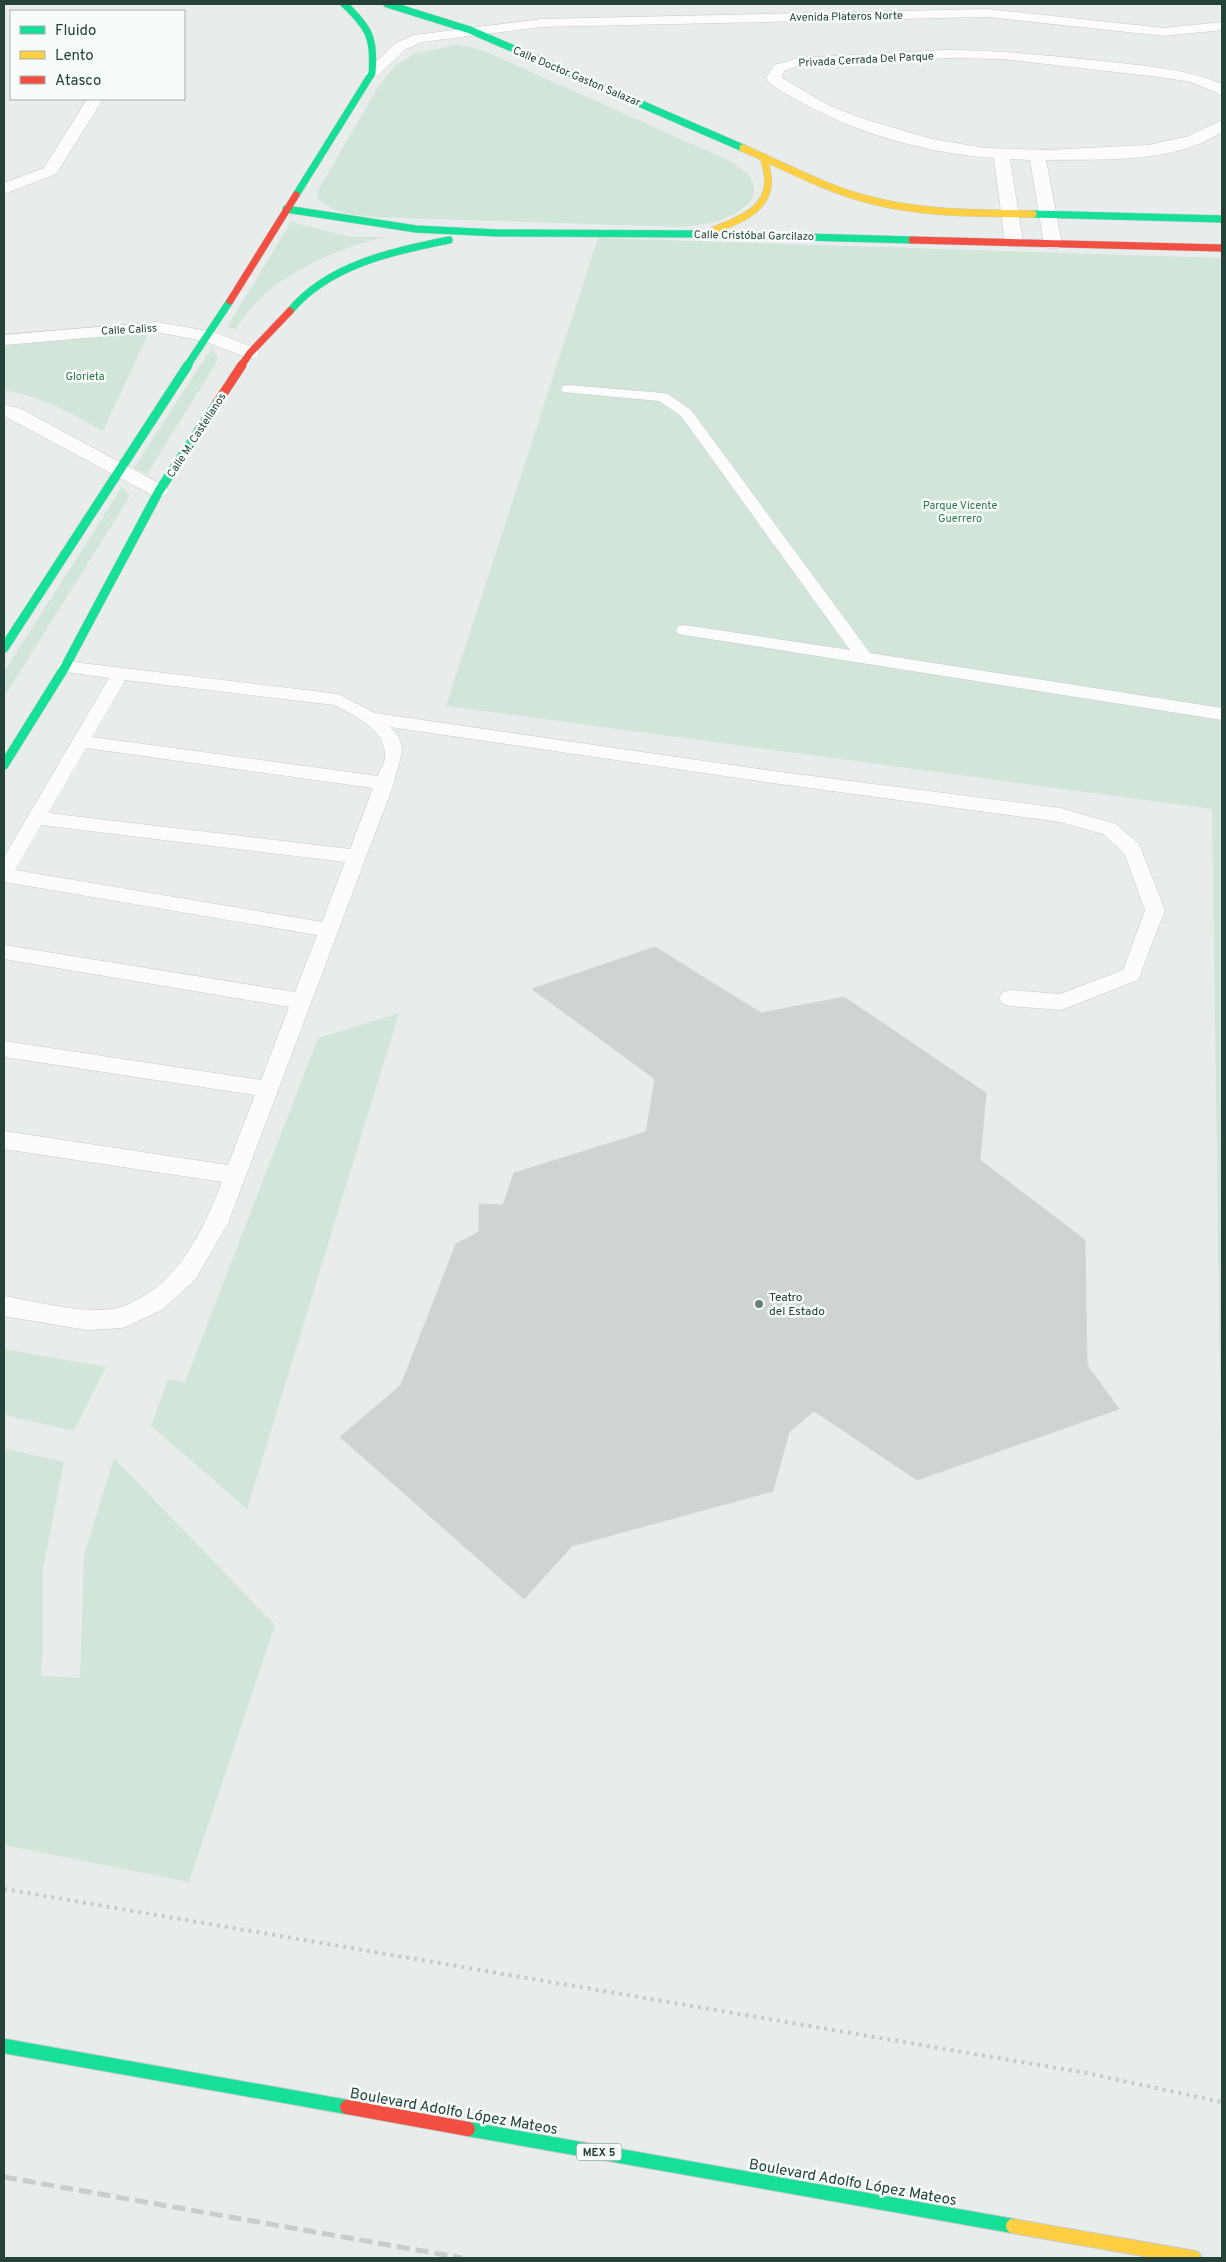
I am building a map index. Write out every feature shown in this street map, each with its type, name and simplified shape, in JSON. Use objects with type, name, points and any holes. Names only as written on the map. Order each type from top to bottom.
[{"type":"street","points":[[4,648],[208,336],[372,73],[375,46],[368,24],[344,4]]},
{"type":"street","name":"Calle Doctor Gaston Salazar","points":[[386,4],[470,30],[764,157]]},
{"type":"street","name":"Avenida Plateros Norte","points":[[372,73],[401,46],[419,38],[470,30],[541,23],[985,8],[1164,32],[1198,30],[1222,26]]},
{"type":"street","name":"Privada Cerrada Del Parque","points":[[1222,90],[1195,78],[1167,73],[1003,55],[946,54],[798,62],[780,67],[774,72],[774,78],[778,83],[830,111],[900,136],[946,147],[1037,156],[1135,152],[1188,142],[1222,125]]},
{"type":"street","points":[[4,189],[50,171],[94,100]]},
{"type":"street","points":[[1000,153],[1014,242]]},
{"type":"street","points":[[1037,156],[1053,244]]},
{"type":"street","points":[[764,157],[845,192],[883,204],[937,212],[1222,219]]},
{"type":"street","points":[[706,234],[734,222],[753,211],[766,197],[769,186],[764,157]]},
{"type":"street","name":"Calle Cristóbal Garcilazo","points":[[286,209],[416,229],[497,233],[706,234],[1222,248]]},
{"type":"street","name":"Calle M. Castellanos","points":[[4,765],[65,667],[160,491],[250,353],[306,293],[336,275],[378,258],[424,244],[497,233]]},
{"type":"street","name":"Calle Caliss","points":[[4,340],[157,327],[208,336],[250,353]]},
{"type":"street","points":[[4,410],[14,413],[160,491]]},
{"type":"street","name":"Boulevard Adolfo López Mateos","points":[[4,2046],[1194,2258]]},
{"type":"lane","points":[[568,389],[640,394],[663,398],[686,413],[865,659]]},
{"type":"lane","points":[[684,630],[1222,714]]},
{"type":"lane","points":[[4,1306],[87,1320],[122,1318],[155,1302],[187,1273],[217,1222],[394,756],[390,736],[371,718],[338,700],[65,667]]},
{"type":"lane","points":[[120,674],[4,874],[329,930]]},
{"type":"lane","points":[[371,718],[764,775],[1060,815],[1109,829],[1132,849],[1155,910],[1131,974],[1061,1002],[1009,998]]},
{"type":"lane","points":[[80,741],[385,783]]},
{"type":"lane","points":[[36,818],[357,857]]},
{"type":"lane","points":[[4,952],[302,1001]]},
{"type":"lane","points":[[4,1049],[268,1089]]},
{"type":"lane","points":[[4,1140],[235,1175]]},
{"type":"path","points":[[4,1889],[1086,2073],[1222,2102]]},
{"type":"green space","points":[[454,45],[484,51],[730,161],[744,171],[752,181],[754,190],[752,198],[746,206],[724,219],[706,224],[678,227],[376,217],[344,213],[323,203],[317,197],[318,190],[380,84],[396,65],[414,54]]},
{"type":"green space","points":[[291,222],[351,237],[386,237],[344,249],[301,269],[264,295],[248,311],[236,329],[227,327]]},
{"type":"green space","name":"Parque Vicente Guerrero","points":[[598,238],[1222,258],[1222,1532],[1212,809],[446,706]]},
{"type":"green space","name":"Glorieta","points":[[151,328],[103,431],[43,401],[4,390],[4,346]]},
{"type":"green space","points":[[212,347],[218,360],[147,474],[134,468]]},
{"type":"green space","points":[[122,487],[130,496],[4,697],[4,672]]},
{"type":"green space","points":[[399,1013],[247,1509],[151,1426],[168,1379],[185,1382],[318,1038]]},
{"type":"green space","points":[[4,1349],[106,1367],[74,1431],[4,1415]]},
{"type":"green space","points":[[4,1448],[64,1462],[43,1569],[41,1676],[80,1678],[84,1555],[114,1458],[275,1625],[189,1882],[4,1845]]},
{"type":"building","name":"Teatro del Estado","points":[[655,947],[761,1013],[844,997],[986,1093],[980,1160],[1085,1240],[1087,1365],[1119,1409],[917,1480],[814,1411],[789,1432],[773,1491],[572,1546],[524,1599],[340,1437],[401,1385],[456,1244],[479,1232],[479,1204],[503,1205],[514,1173],[646,1132],[655,1079],[532,989]]},
{"type":"railway","points":[[4,2177],[462,2258]]},
{"type":"traffic: fast","points":[[296,195],[372,73],[373,50],[370,34],[360,19],[344,4]]},
{"type":"traffic: fast","points":[[387,4],[470,30],[743,148]]},
{"type":"traffic: fast","points":[[286,209],[416,229],[497,233],[706,234],[912,240]]},
{"type":"traffic: fast","points":[[1033,214],[1222,219]]},
{"type":"traffic: fast","points":[[290,311],[305,294],[319,284],[354,266],[413,247],[449,240]]},
{"type":"traffic: fast","points":[[4,648],[230,301]]},
{"type":"traffic: fast","points":[[4,765],[65,667],[159,491],[217,403]]},
{"type":"traffic: fast","points":[[4,2046],[347,2107]]},
{"type":"traffic: fast","points":[[468,2129],[1013,2226]]},
{"type":"traffic: slow","points":[[743,148],[832,188],[885,204],[940,211],[1033,214]]},
{"type":"traffic: slow","points":[[712,231],[748,215],[762,202],[766,194],[768,181],[764,157]]},
{"type":"traffic: slow","points":[[1013,2226],[1194,2258]]},
{"type":"traffic: jam","points":[[230,301],[296,195]]},
{"type":"traffic: jam","points":[[912,240],[1222,248]]},
{"type":"traffic: jam","points":[[217,403],[250,353],[290,311]]},
{"type":"traffic: jam","points":[[347,2107],[468,2129]]},
{"type":"place","name":"Teatro del Estado","points":[[759,1304]]}]
